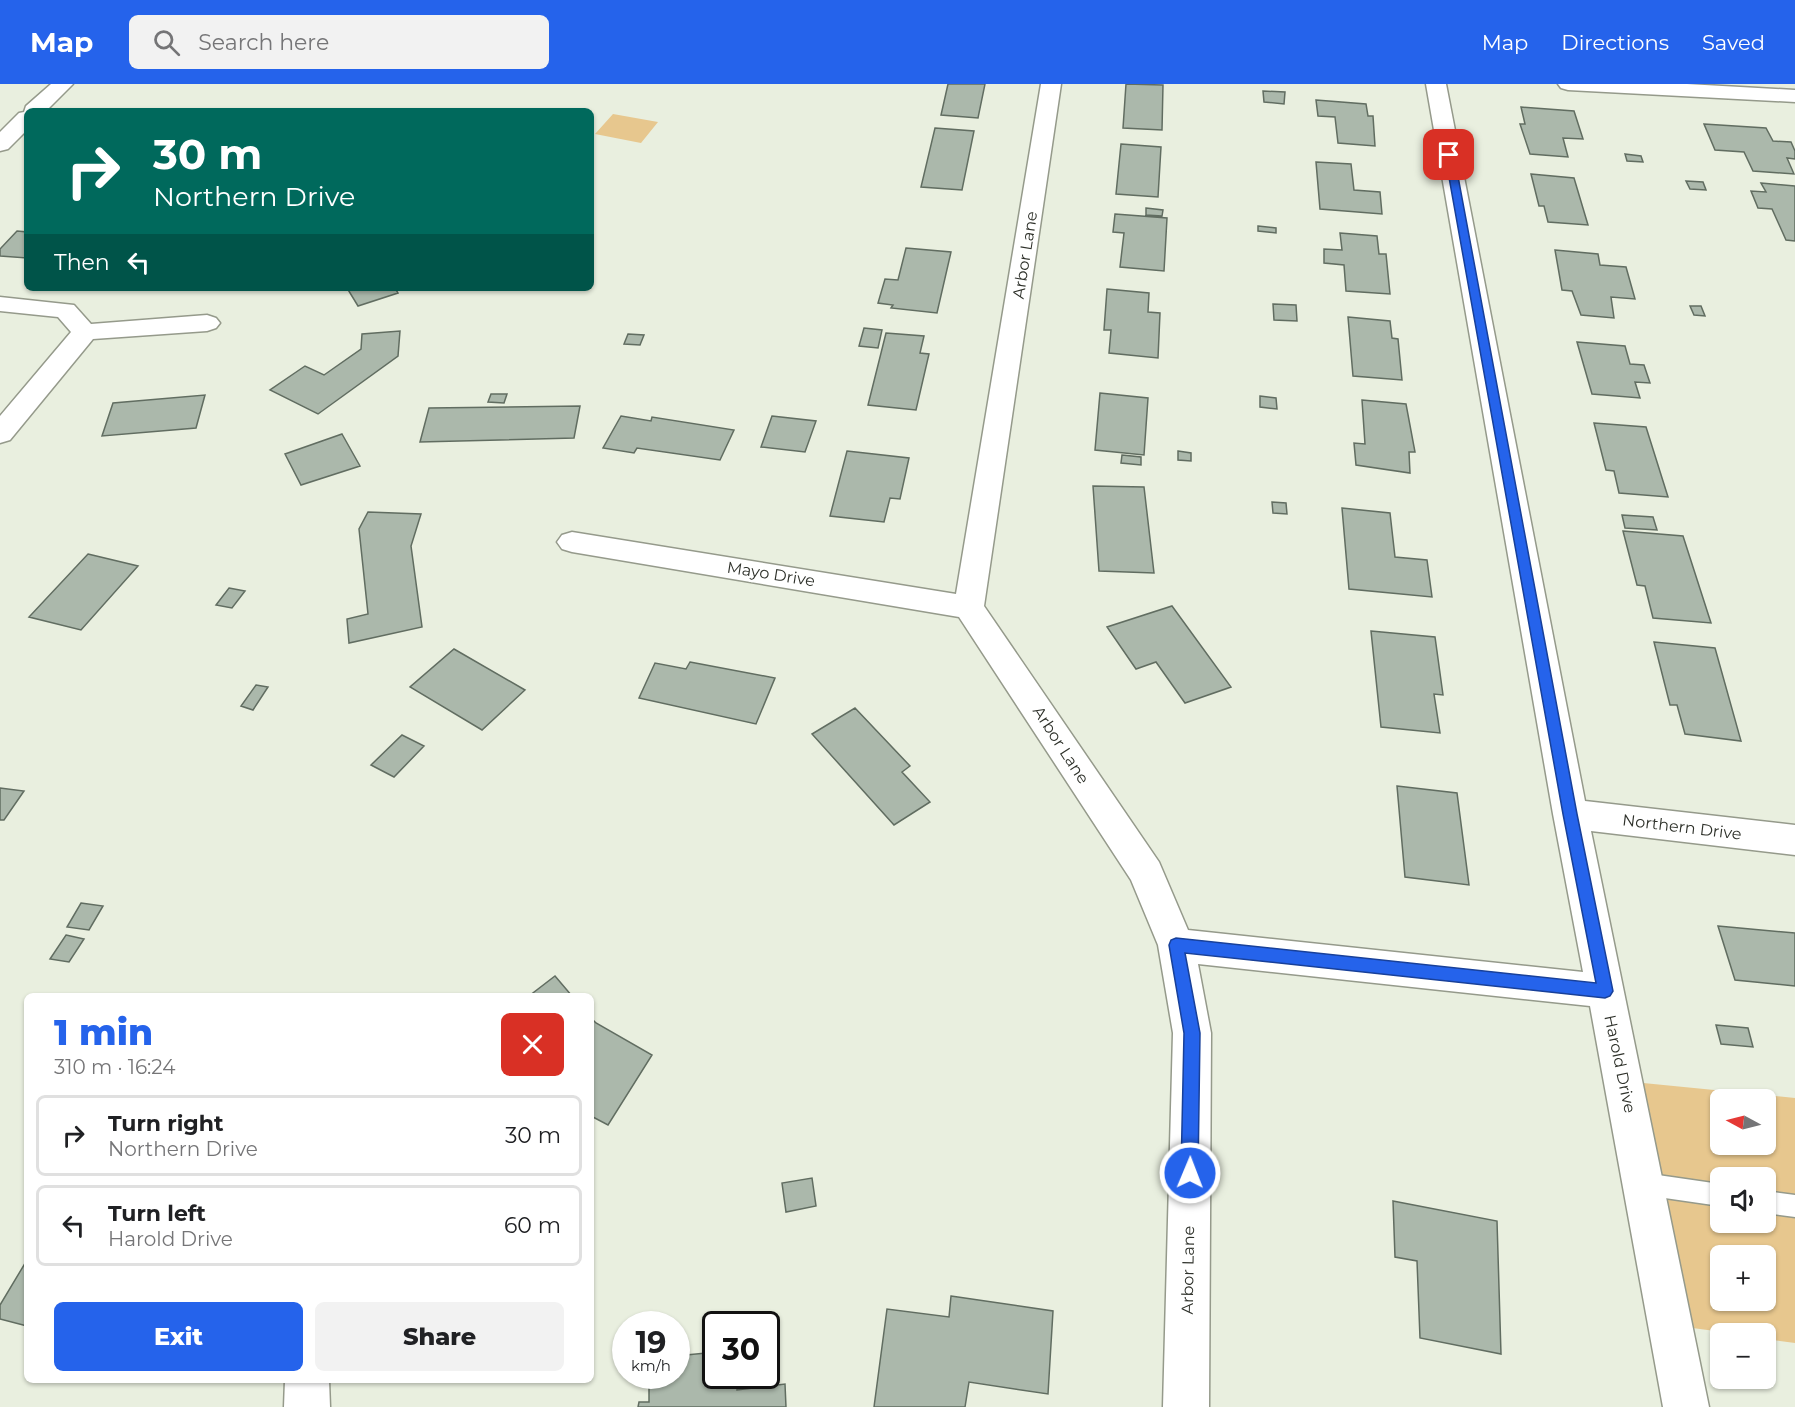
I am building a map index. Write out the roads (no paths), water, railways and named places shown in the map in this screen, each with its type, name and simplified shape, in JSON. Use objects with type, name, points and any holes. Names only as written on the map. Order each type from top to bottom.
[{"type":"street","points":[[37,108],[63,84]]},
{"type":"street","name":"Arbor Lane","points":[[1051,84],[969,607],[1146,873],[1176,945],[1192,1033],[1186,1407]]},
{"type":"street","name":"Harold Drive","points":[[1436,84],[1570,814],[1686,1407]]},
{"type":"street","points":[[1568,84],[1795,96]]},
{"type":"street","points":[[0,144],[24,121]]},
{"type":"street","points":[[0,304],[65,310],[86,332]]},
{"type":"street","points":[[0,434],[86,332],[207,323]]},
{"type":"street","name":"Mayo Drive","points":[[572,542],[969,607]]},
{"type":"street","name":"Northern Drive","points":[[1570,814],[1795,840]]},
{"type":"street","points":[[1176,945],[1605,991]]},
{"type":"street","points":[[307,1383],[307,1407]]},
{"type":"lane","points":[[1644,1184],[1710,1194]]},
{"type":"lane","points":[[1776,1203],[1795,1206]]}]
